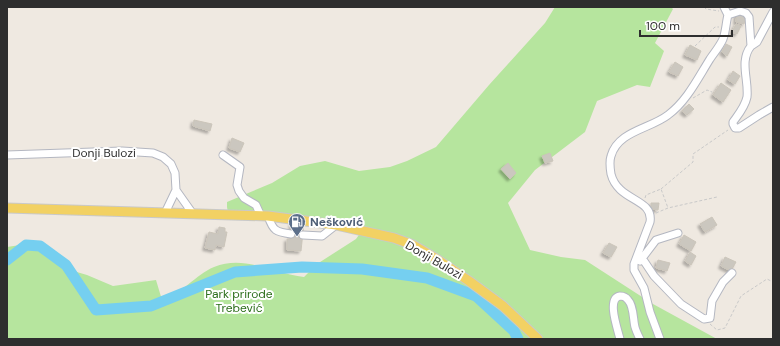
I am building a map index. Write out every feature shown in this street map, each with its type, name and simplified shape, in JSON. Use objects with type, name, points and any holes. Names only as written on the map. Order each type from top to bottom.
[{"type":"main road","name":"Donji Bulozi","points":[[7,208],[265,216],[336,225],[394,238],[413,245],[436,258],[475,285],[503,306],[538,339]]},
{"type":"street","points":[[660,339],[650,312],[644,288],[634,270],[634,264],[650,222],[651,215],[646,207],[622,192],[612,180],[610,162],[613,150],[623,138],[668,115],[682,104],[723,38],[726,26],[726,10],[740,11],[746,13],[749,17],[751,46]]},
{"type":"street","points":[[773,12],[757,42],[747,51],[744,64],[746,74],[746,98],[742,110],[733,122],[734,126],[735,128],[739,128],[759,114],[773,108]]},
{"type":"street","name":"Donji Bulozi","points":[[7,155],[122,151],[153,153],[163,157],[171,164],[175,173],[176,190],[193,214]]},
{"type":"street","points":[[223,155],[240,167],[237,185],[244,198],[256,205],[274,230],[291,234]]},
{"type":"street","points":[[165,213],[176,190]]},
{"type":"street","points":[[303,235],[322,236],[336,225]]},
{"type":"street","points":[[634,270],[656,240],[678,233]]},
{"type":"street","points":[[642,258],[654,276],[681,304],[704,319],[710,318],[712,302],[723,282],[732,273]]},
{"type":"street","points":[[620,339],[613,302],[616,298],[622,296],[626,297],[630,302],[635,329],[640,339]]},
{"type":"path","points":[[704,7],[706,9],[717,11],[726,10]]},
{"type":"path","points":[[695,46],[715,27],[726,26]]},
{"type":"path","points":[[689,101],[707,90],[712,92]]},
{"type":"path","points":[[642,204],[646,195],[661,189],[693,162],[694,154],[734,126]]},
{"type":"path","points":[[661,189],[668,208]]},
{"type":"path","points":[[651,215],[668,208],[717,197]]},
{"type":"path","points":[[704,319],[717,330],[725,328],[741,296],[767,279],[773,282]]},
{"type":"green space","name":"Park prirode Trebević","points":[[555,7],[671,7],[673,9],[655,43],[664,51],[650,87],[637,85],[597,101],[585,132],[535,170],[508,203],[530,250],[561,257],[585,260],[653,304],[717,339],[7,339],[7,247],[20,245],[27,240],[36,242],[39,246],[55,253],[70,270],[87,275],[113,286],[156,280],[162,300],[182,289],[207,270],[225,264],[248,264],[304,277],[317,264],[356,239],[361,232],[326,224],[229,218],[227,202],[272,183],[300,166],[325,161],[359,171],[390,167],[407,161],[436,147],[545,23]]},
{"type":"building","points":[[737,14],[746,15],[744,24],[736,22]]},
{"type":"building","points":[[736,24],[741,26],[737,34],[732,32]]},
{"type":"building","points":[[726,44],[732,47],[727,56],[722,52]]},
{"type":"building","points":[[690,45],[701,51],[697,60],[685,55]]},
{"type":"building","points":[[675,62],[683,67],[678,76],[669,72]]},
{"type":"building","points":[[733,71],[740,76],[735,84],[728,80]]},
{"type":"building","points":[[721,83],[731,90],[723,102],[713,95]]},
{"type":"building","points":[[689,104],[694,109],[687,115],[682,111]]},
{"type":"building","points":[[194,120],[212,124],[210,131],[193,126]]},
{"type":"building","points":[[232,138],[244,143],[240,152],[229,148]]},
{"type":"building","points":[[550,153],[553,161],[545,163],[542,156]]},
{"type":"building","points":[[508,163],[516,173],[510,179],[501,169]]},
{"type":"building","points":[[651,203],[659,203],[658,210],[651,209]]},
{"type":"building","points":[[712,217],[717,225],[705,232],[700,224]]},
{"type":"building","name":"Nešković","points":[[292,222],[304,222],[301,251],[287,250],[287,239],[291,239]]},
{"type":"building","points":[[219,227],[225,228],[225,232],[227,232],[224,247],[216,245],[215,250],[205,248],[209,232],[218,234]]},
{"type":"building","points":[[684,235],[696,242],[691,251],[679,244]]},
{"type":"building","points":[[609,243],[617,247],[611,257],[603,253]]},
{"type":"building","points":[[690,252],[696,256],[691,265],[685,261]]},
{"type":"building","points":[[725,257],[736,262],[731,271],[721,266]]},
{"type":"building","points":[[658,260],[670,263],[667,271],[656,268]]},
{"type":"waterway","points":[[7,260],[26,245],[40,246],[66,265],[96,310],[151,306],[235,272],[302,267],[362,269],[427,278],[476,296],[514,331],[518,339]]},
{"type":"tunnel","points":[[291,234],[303,235]]},
{"type":"place","name":"Nešković","points":[[297,237]]}]
